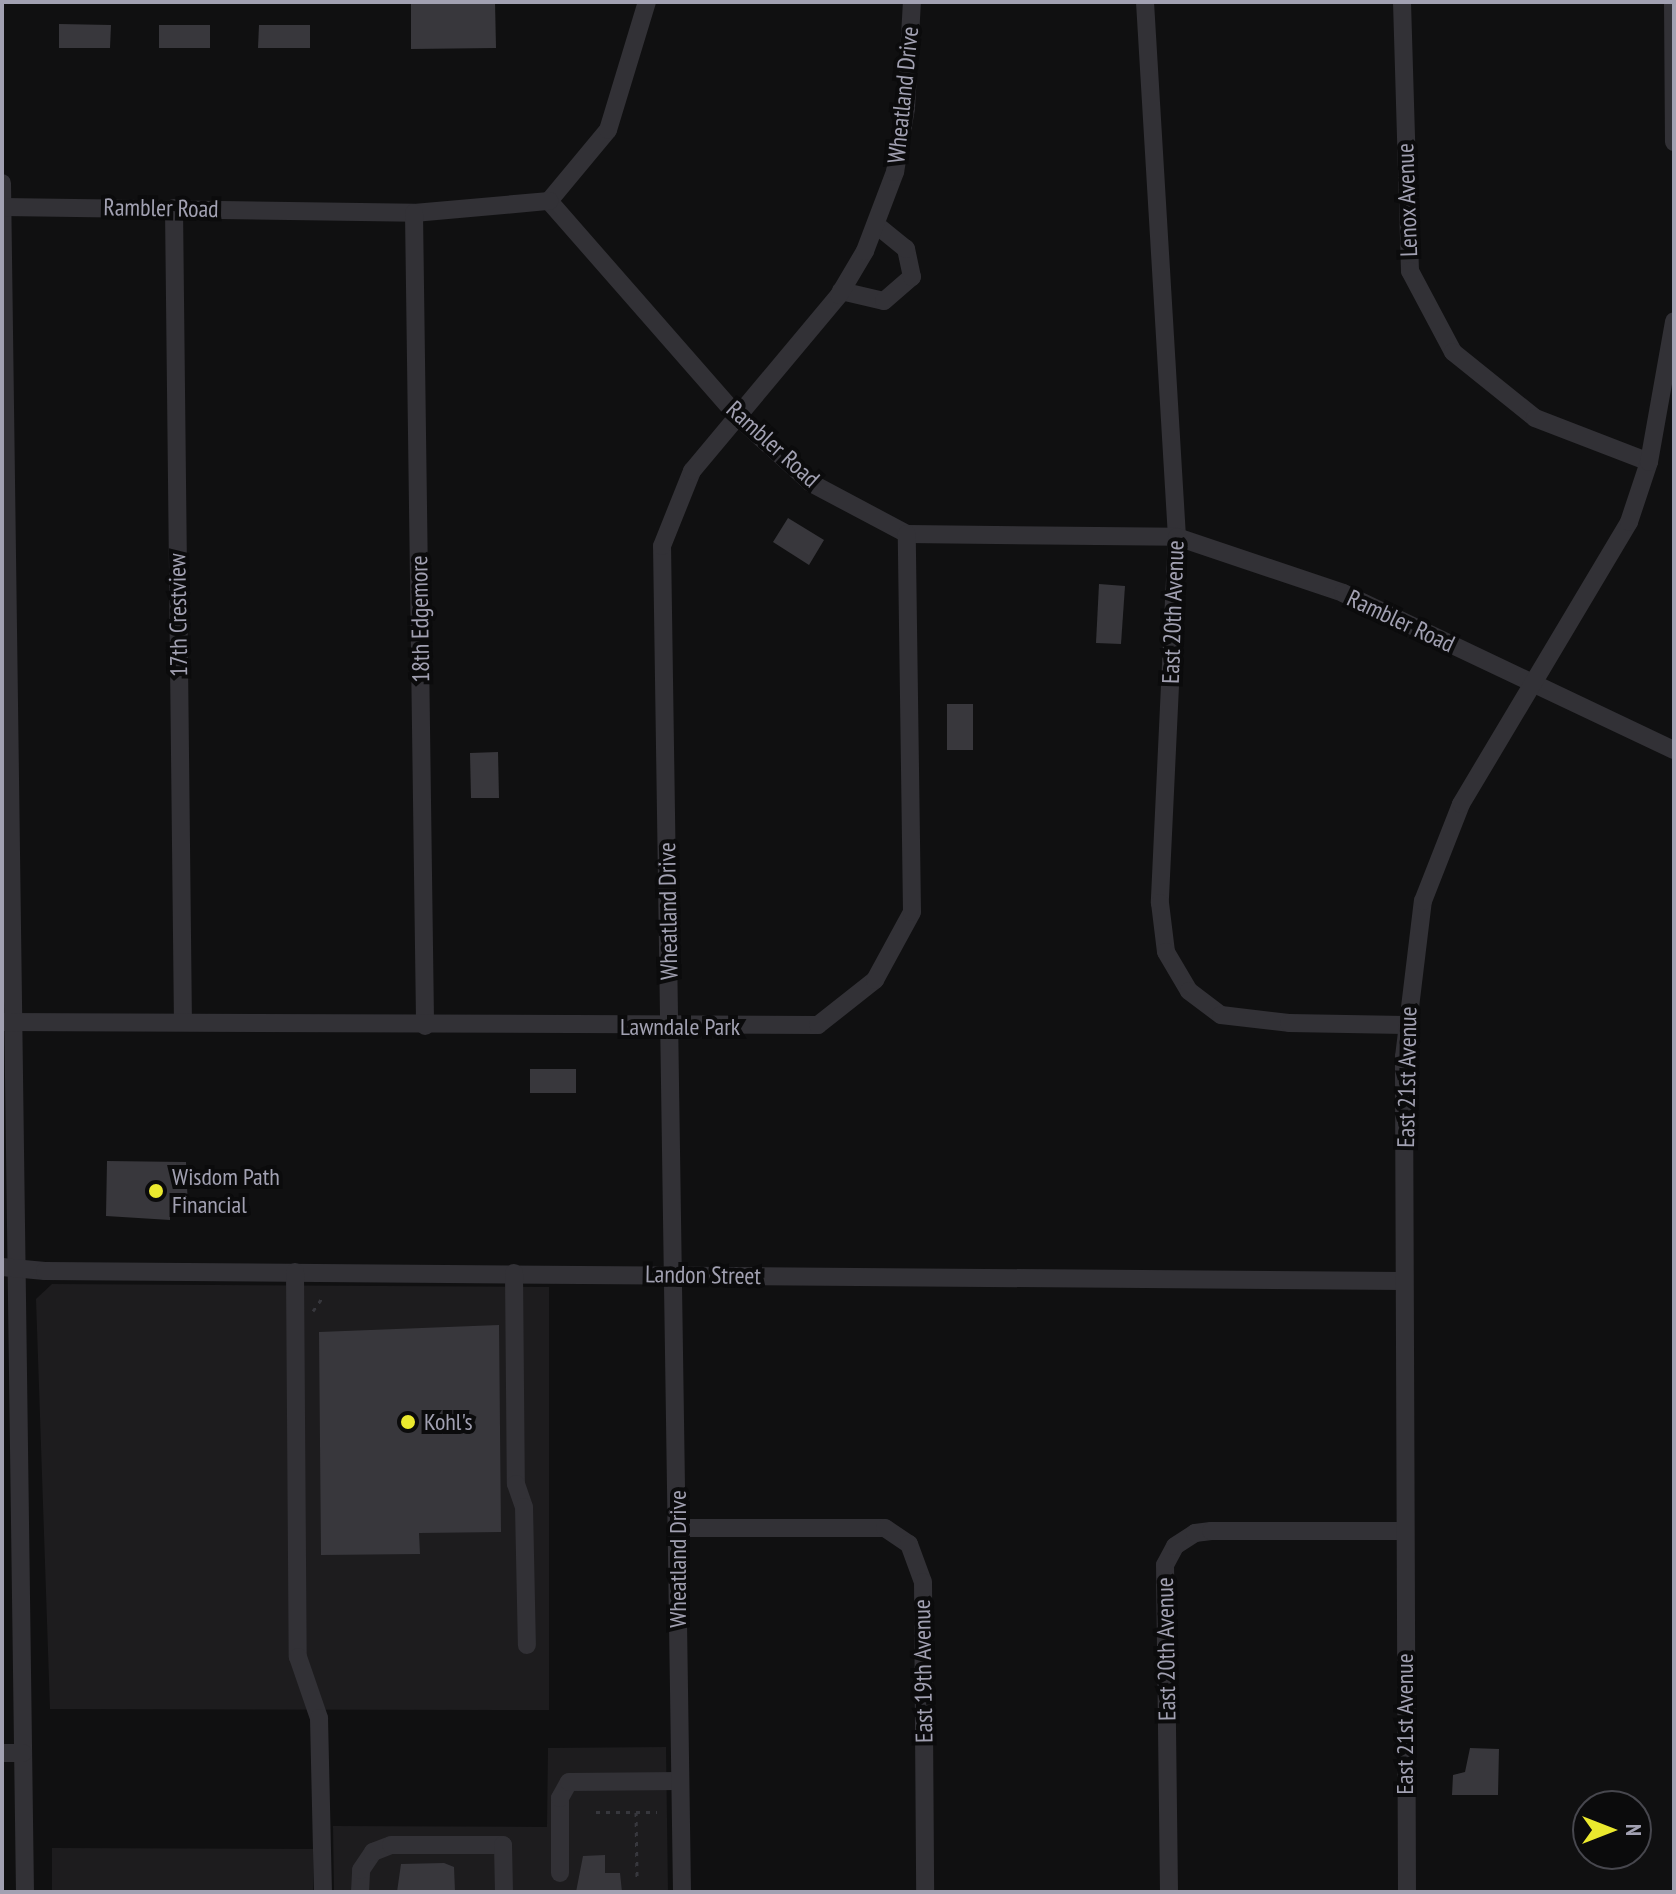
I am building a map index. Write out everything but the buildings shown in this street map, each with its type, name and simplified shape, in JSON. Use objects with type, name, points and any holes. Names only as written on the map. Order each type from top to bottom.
[{"type":"street","points":[[549,201],[608,130],[647,2]]},
{"type":"street","name":"Wheatland Drive","points":[[682,1892],[676,1275],[662,546],[692,471],[841,291],[876,225],[895,172],[906,108],[912,2]]},
{"type":"street","name":"East 20th Avenue","points":[[1145,2],[1177,537],[1160,903],[1166,952],[1189,991],[1221,1015],[1289,1023],[1405,1025]]},
{"type":"street","name":"Lenox Avenue","points":[[1402,2],[1410,271],[1453,352],[1535,418],[1649,462]]},
{"type":"street","points":[[1673,2],[1674,142]]},
{"type":"street","points":[[2,183],[10,1442],[23,1753],[25,1892]]},
{"type":"street","name":"Rambler Road","points":[[3,207],[414,213],[549,201],[737,416],[811,483],[907,534],[1177,537],[1343,593],[1674,750]]},
{"type":"street","name":"17th Crestview","points":[[174,208],[183,1022]]},
{"type":"street","name":"18th Edgemore","points":[[414,213],[425,1026]]},
{"type":"street","points":[[841,291],[884,301],[912,277],[906,249],[876,225]]},
{"type":"street","name":"East 21st Avenue","points":[[1407,1892],[1405,1025],[1423,901],[1461,804],[1629,522],[1649,462],[1674,321]]},
{"type":"street","name":"Lawndale Park","points":[[8,1022],[669,1029],[818,1025],[875,980],[912,912],[907,534]]},
{"type":"street","name":"Landon Street","points":[[9,1267],[1404,1281]]},
{"type":"street","points":[[295,1272],[298,1657],[319,1718],[323,1892]]},
{"type":"street","points":[[514,1273],[516,1484],[524,1507],[527,1645]]},
{"type":"street","name":"East 19th Avenue","points":[[678,1528],[885,1528],[909,1544],[923,1582],[925,1892]]},
{"type":"street","name":"East 20th Avenue","points":[[1169,1892],[1165,1565],[1175,1546],[1195,1533],[1211,1531],[1404,1531]]},
{"type":"street","points":[[2,1753],[23,1753]]},
{"type":"street","points":[[560,1873],[560,1798],[569,1782],[680,1781]]},
{"type":"street","points":[[360,1892],[361,1870],[373,1852],[391,1845],[503,1845],[504,1892]]},
{"type":"path","points":[[596,1812],[657,1812]]},
{"type":"path","points":[[636,1812],[637,1878]]},
{"type":"shaded area","points":[[52,1284],[549,1287],[549,1710],[50,1709],[36,1299]]},
{"type":"shaded area","points":[[666,1747],[668,1892],[334,1892],[333,1826],[547,1827],[548,1748]]},
{"type":"shaded area","points":[[52,1848],[313,1849],[313,1892],[52,1892]]},
{"type":"place","name":"Wisdom Path Financial","points":[[156,1191]]},
{"type":"place","name":"Kohl's","points":[[408,1422]]}]
